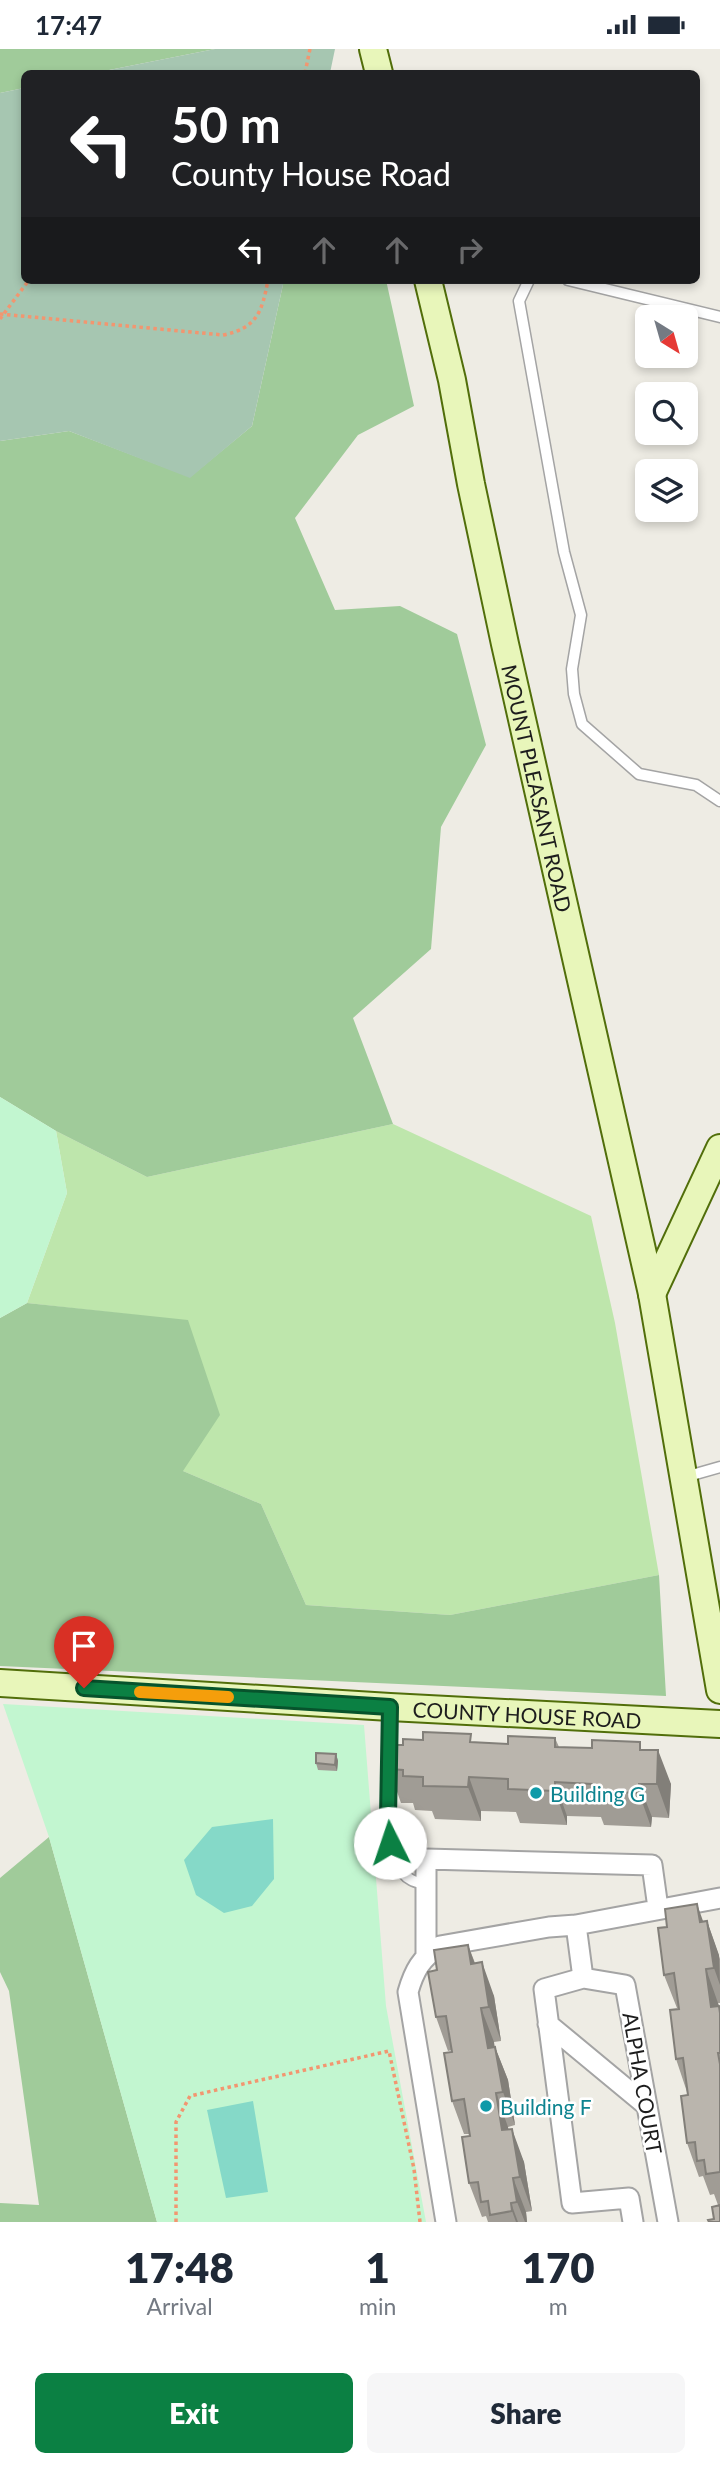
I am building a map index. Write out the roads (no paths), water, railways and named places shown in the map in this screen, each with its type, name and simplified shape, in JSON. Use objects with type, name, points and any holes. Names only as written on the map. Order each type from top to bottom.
[{"type":"main road","points":[[373,49],[378,70]]},
{"type":"main road","name":"MOUNT PLEASANT ROAD","points":[[429,284],[452,380],[505,643],[652,1294],[684,1478],[714,1613],[720,1690]]},
{"type":"main road","points":[[652,1294],[720,1148]]},
{"type":"main road","name":"COUNTY HOUSE ROAD","points":[[0,1683],[720,1724]]},
{"type":"street","points":[[426,1955],[426,1859],[652,1865],[658,1908]]},
{"type":"street","points":[[446,2222],[408,1992],[416,1968],[426,1955],[440,1946],[549,1927],[576,1925],[720,1898]]},
{"type":"street","points":[[576,1925],[583,1978],[544,1989],[572,2203],[629,2198],[633,2222]]},
{"type":"street","name":"ALPHA COURT","points":[[583,1978],[625,1985],[668,2222]]},
{"type":"street","points":[[548,2024],[647,2106]]},
{"type":"lane","points":[[527,284],[519,301],[564,552],[581,615],[572,669],[574,694],[582,724],[639,774],[696,785],[720,801]]},
{"type":"lane","points":[[584,284],[720,317]]},
{"type":"lane","points":[[684,1478],[720,1467]]},
{"type":"lane","points":[[390,1707],[390,1843],[402,1872],[409,1879],[426,1885]]},
{"type":"place","name":"Building G","points":[[536,1793]]},
{"type":"place","name":"Building F","points":[[486,2106]]}]
